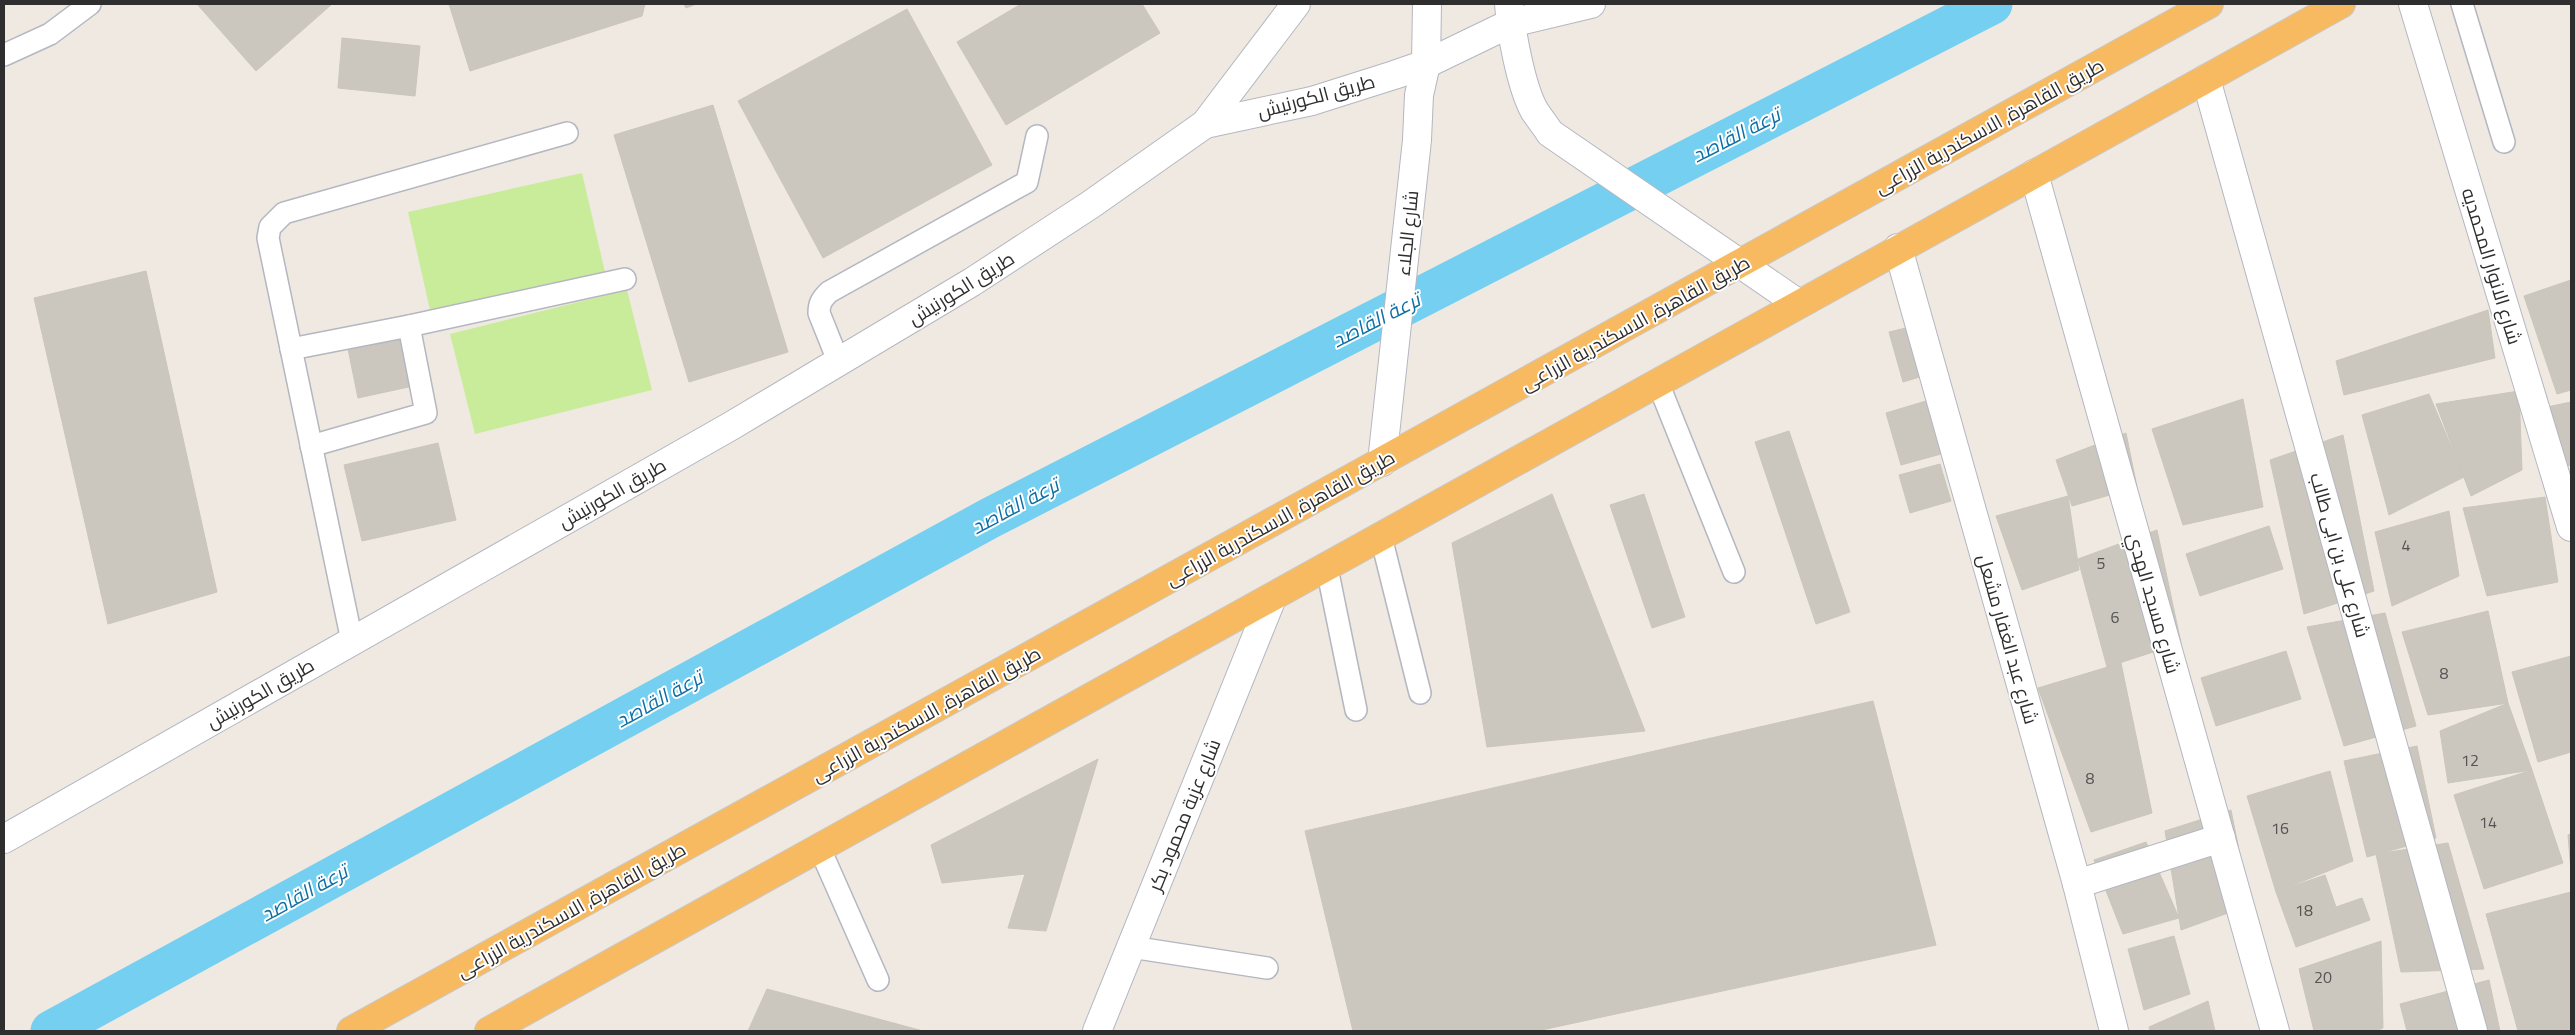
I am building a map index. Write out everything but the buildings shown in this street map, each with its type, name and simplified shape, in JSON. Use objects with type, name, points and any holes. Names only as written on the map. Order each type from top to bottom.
[{"type":"highway","name":"طريق القاهرة, الاسكندرية الزراعى","points":[[351,1031],[1743,264],[2209,4]]},
{"type":"highway","points":[[489,1031],[2341,4]]},
{"type":"street","name":"طريق الكورنيش","points":[[4,838],[838,364],[972,282],[1090,205],[1206,124],[1296,4]]},
{"type":"street","name":"شارع الجلاء","points":[[1382,462],[1417,140],[1419,95],[1426,64],[1427,4]]},
{"type":"street","name":"طريق الكورنيش","points":[[1206,124],[1312,101],[1426,64],[1510,14],[1591,4]]},
{"type":"street","name":"شارع الانوار المحمديه","points":[[2413,4],[2571,528]]},
{"type":"street","points":[[1510,14],[1527,94],[1534,111],[1550,133],[1704,236],[1799,304]]},
{"type":"street","name":"شارع على بن ابى طالب","points":[[2206,78],[2473,1031]]},
{"type":"street","name":"شارع مسجد الهدي","points":[[2034,174],[2275,1031]]},
{"type":"street","name":"شارع عبد الغفار مشعل","points":[[1898,248],[2077,884],[2114,1031]]},
{"type":"street","name":"شارع عزبة محمود بكر","points":[[1097,1031],[1272,598]]},
{"type":"street","points":[[2077,884],[2221,838]]},
{"type":"lane","points":[[4,55],[50,34],[90,4]]},
{"type":"lane","points":[[2462,4],[2504,142]]},
{"type":"lane","points":[[352,641],[268,238],[270,227],[284,213],[567,133]]},
{"type":"lane","points":[[838,364],[819,313],[819,305],[823,298],[829,292],[1027,182],[1037,136]]},
{"type":"lane","points":[[291,349],[409,326],[625,279]]},
{"type":"lane","points":[[311,446],[426,413],[409,326]]},
{"type":"lane","points":[[1658,383],[1734,572]]},
{"type":"lane","points":[[1381,537],[1420,693]]},
{"type":"lane","points":[[1327,568],[1356,710]]},
{"type":"lane","points":[[820,849],[878,980]]},
{"type":"lane","points":[[1131,947],[1267,968]]},
{"type":"green space","points":[[582,173],[605,272],[430,310],[408,212]]},
{"type":"green space","points":[[627,290],[652,390],[475,434],[450,334]]},
{"type":"waterway","name":"ترعة القاصد","points":[[51,1031],[990,518],[1992,4]]}]
